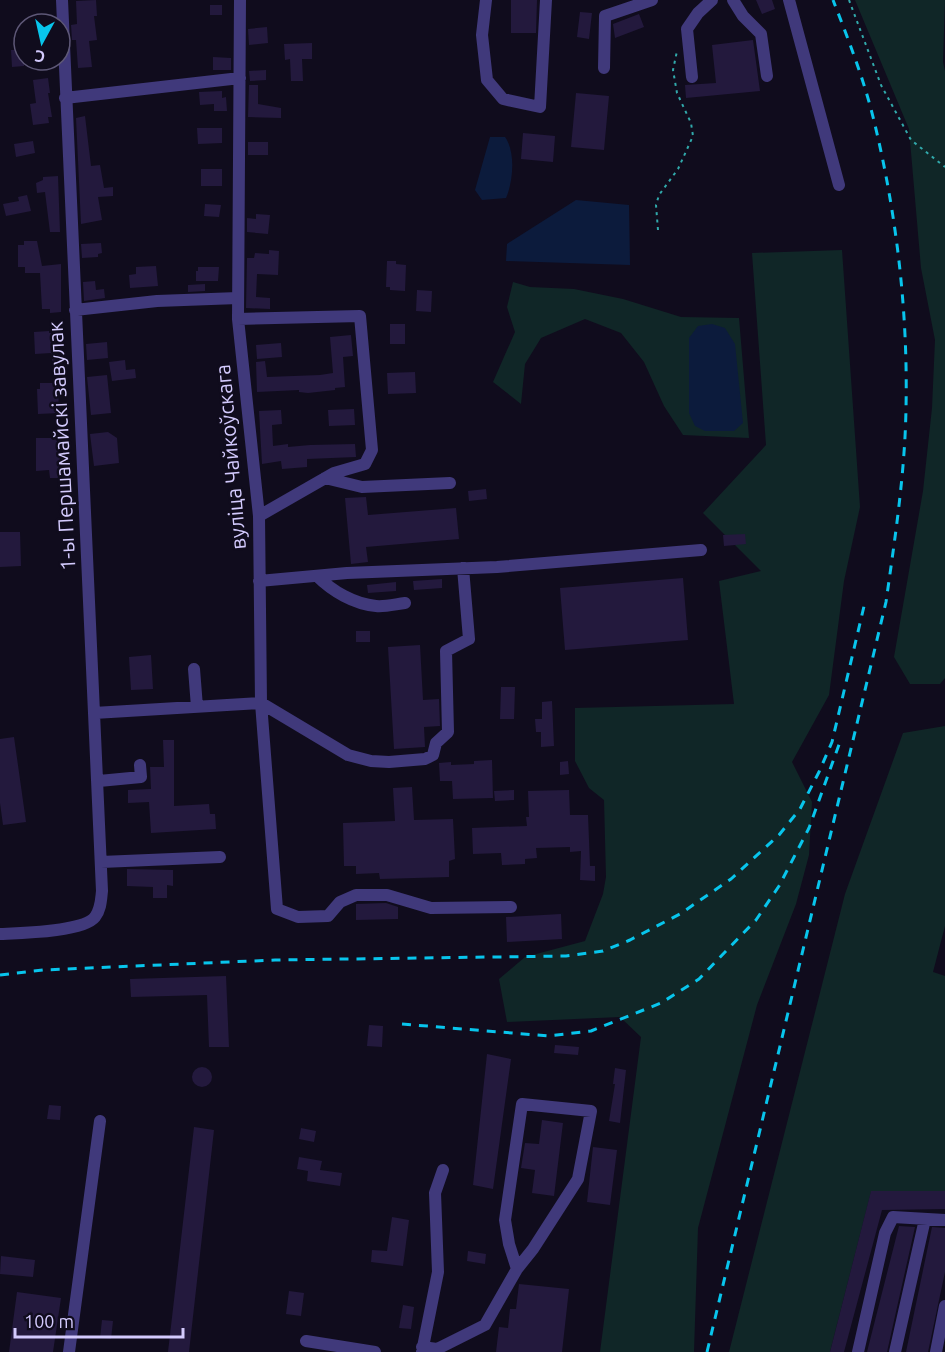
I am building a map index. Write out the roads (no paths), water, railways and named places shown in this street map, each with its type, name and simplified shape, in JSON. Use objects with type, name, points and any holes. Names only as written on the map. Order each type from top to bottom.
[{"type":"street","name":"1-ы Першамайскі завулак","points":[[0,934],[74,928],[93,919],[101,906],[102,891],[99,781],[62,0]]},
{"type":"street","name":"вуліца Чайкоўскага","points":[[240,0],[238,319],[259,516],[261,703],[277,909],[298,917],[328,916],[340,902],[356,895],[387,895],[431,908],[511,907]]},
{"type":"street","points":[[486,0],[482,35],[487,80],[502,99],[540,106],[546,0]]},
{"type":"street","points":[[604,68],[605,16],[652,0]]},
{"type":"street","points":[[692,77],[687,30],[698,13],[712,0]]},
{"type":"street","points":[[734,0],[743,16],[761,34],[767,76]]},
{"type":"street","points":[[789,0],[839,185]]},
{"type":"street","points":[[65,98],[240,78]]},
{"type":"street","points":[[75,310],[157,301],[238,298]]},
{"type":"street","points":[[238,319],[360,316],[372,450],[365,464],[334,473],[259,516]]},
{"type":"street","points":[[325,478],[362,487],[450,483]]},
{"type":"street","points":[[260,581],[347,573],[463,568],[701,550]]},
{"type":"street","points":[[94,713],[261,703],[348,755],[372,761],[389,762],[425,759],[433,754],[436,743],[448,732],[446,651],[469,639],[463,568]]},
{"type":"street","points":[[317,576],[326,585],[347,598],[377,607],[405,603]]},
{"type":"street","points":[[194,669],[197,707]]},
{"type":"street","points":[[99,781],[141,777],[140,765]]},
{"type":"street","points":[[101,862],[220,857]]},
{"type":"street","points":[[442,1170],[435,1192],[438,1272],[422,1350],[437,1349],[485,1326],[517,1269],[578,1179],[591,1111],[522,1104],[505,1220],[509,1245],[517,1269]]},
{"type":"street","points":[[69,1352],[100,1121]]},
{"type":"street","points":[[858,1352],[885,1233],[893,1218],[945,1220]]},
{"type":"street","points":[[895,1352],[925,1219]]},
{"type":"street","points":[[936,1352],[945,1306]]},
{"type":"street","points":[[306,1341],[375,1352]]},
{"type":"water","points":[[490,137],[505,137],[511,151],[512,176],[506,198],[482,200],[475,190]]},
{"type":"water","points":[[576,200],[629,205],[630,265],[506,261],[507,244]]},
{"type":"water","points":[[712,324],[725,328],[735,344],[743,423],[734,431],[705,431],[695,426],[689,413],[689,338],[698,326]]},
{"type":"railway","points":[[707,1352],[886,602],[902,481],[905,432],[905,337],[895,230],[883,160],[871,109],[833,0]]},
{"type":"railway","points":[[0,975],[43,970],[275,960],[566,956],[603,951],[630,940],[680,914],[731,879],[779,835],[800,809],[832,742],[865,602]]},
{"type":"railway","points":[[402,1024],[549,1036],[591,1031],[661,1003],[699,979],[756,920],[779,886],[809,828],[841,739]]}]
